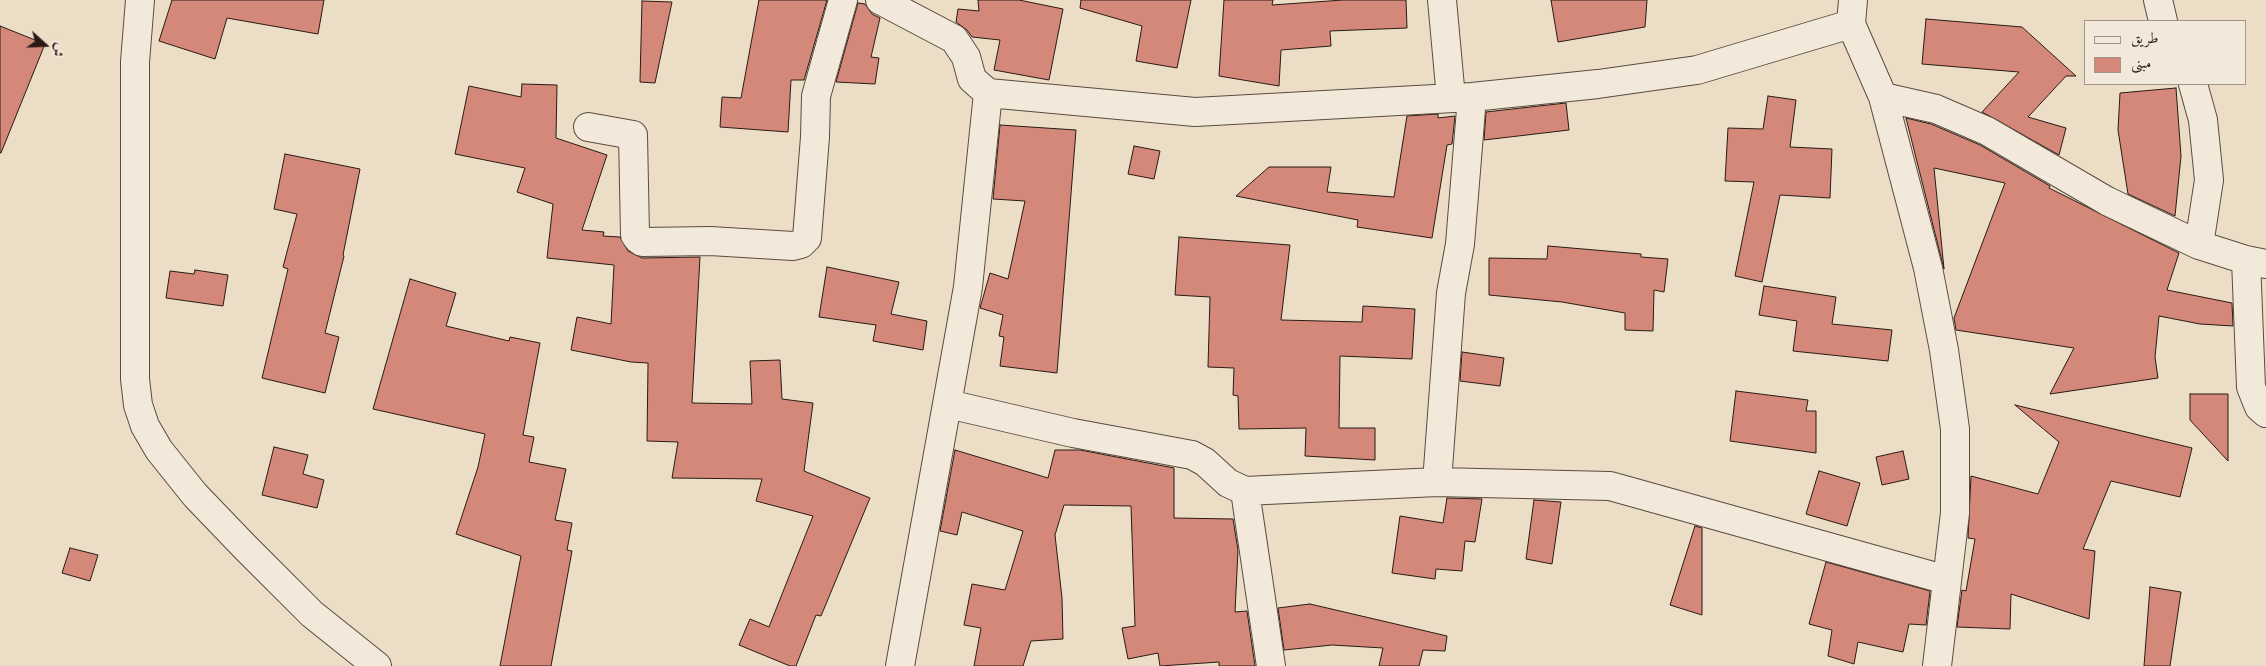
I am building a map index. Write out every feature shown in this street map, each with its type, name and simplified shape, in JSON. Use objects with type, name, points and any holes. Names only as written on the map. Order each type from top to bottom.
[{"type":"street","points":[[140,0],[134,62],[135,379],[138,405],[145,426],[159,450],[195,494],[244,546],[312,614],[377,666]]},
{"type":"street","points":[[588,127],[632,134],[635,234],[642,242],[710,242],[793,246],[801,244],[807,238],[816,137],[816,96],[843,0]]},
{"type":"street","points":[[880,0],[954,39],[966,57],[972,79],[988,93],[1195,112],[1462,98],[1598,84],[1697,70],[1852,12],[1883,96],[1928,268],[1944,350],[1955,428],[1955,513],[1937,666]]},
{"type":"street","points":[[1437,482],[1451,293],[1460,244],[1462,98],[1442,0]]},
{"type":"street","points":[[2158,0],[2163,20]]},
{"type":"street","points":[[2193,85],[2203,120],[2208,180],[2199,244]]},
{"type":"street","points":[[900,666],[968,287],[988,93]]},
{"type":"street","points":[[1883,96],[1936,109],[1987,131],[2107,201],[2199,244],[2256,262],[2251,387],[2260,407],[2266,412]]},
{"type":"street","points":[[948,404],[1073,433],[1192,455],[1205,462],[1228,483],[1245,491],[1437,482],[1610,486],[1947,580]]},
{"type":"street","points":[[1245,491],[1271,666]]},
{"type":"building","points":[[172,0],[324,0],[318,34],[227,18],[215,59],[159,41]]},
{"type":"building","points":[[759,0],[827,0],[804,80],[791,80],[788,132],[720,127],[722,97],[741,98]]},
{"type":"building","points":[[978,0],[1019,0],[1063,9],[1049,80],[994,70],[1000,40],[972,37],[967,30],[956,22],[958,9],[979,11]]},
{"type":"building","points":[[1081,0],[1191,0],[1177,68],[1136,61],[1142,26],[1080,8]]},
{"type":"building","points":[[1224,0],[1273,0],[1272,5],[1343,0],[1406,0],[1407,28],[1330,31],[1331,46],[1281,50],[1279,86],[1219,76]]},
{"type":"building","points":[[1551,0],[1647,0],[1645,27],[1558,42]]},
{"type":"building","points":[[642,1],[672,2],[655,83],[640,82]]},
{"type":"building","points":[[858,3],[865,4],[872,14],[880,18],[871,57],[879,58],[875,84],[836,82]]},
{"type":"building","points":[[1926,19],[2022,27],[2076,76],[2066,76],[2028,117],[2066,128],[2059,155],[1982,112],[2019,72],[1922,64]]},
{"type":"building","points":[[0,26],[45,44],[1,153],[0,153]]},
{"type":"building","points":[[522,84],[557,85],[556,138],[607,155],[582,230],[604,232],[603,236],[620,237],[628,251],[642,258],[700,257],[692,403],[752,404],[750,361],[780,360],[782,399],[813,403],[804,471],[870,498],[821,616],[816,615],[796,666],[790,666],[739,645],[750,619],[769,627],[813,516],[756,501],[762,479],[672,478],[678,442],[647,441],[648,363],[631,362],[571,350],[577,317],[611,324],[614,265],[547,258],[553,204],[517,192],[525,168],[455,154],[469,86],[521,97]]},
{"type":"building","points":[[2176,88],[2181,156],[2175,216],[2128,194],[2118,130],[2120,93]]},
{"type":"building","points":[[1768,96],[1796,100],[1790,147],[1832,149],[1830,198],[1780,195],[1762,282],[1735,276],[1754,182],[1725,181],[1728,128],[1763,129]]},
{"type":"building","points":[[1566,103],[1569,130],[1484,140],[1486,112]]},
{"type":"building","points":[[1438,114],[1438,118],[1455,116],[1452,144],[1447,145],[1432,238],[1357,227],[1358,220],[1236,196],[1269,167],[1331,167],[1327,192],[1394,197],[1407,116]]},
{"type":"building","points":[[1906,118],[1931,124],[1980,145],[2050,186],[2049,188],[2179,253],[2167,290],[2232,303],[2233,326],[2200,324],[2159,316],[2155,357],[2158,378],[2050,394],[2074,348],[1956,330],[1954,318],[2005,183],[1934,168],[1944,269]]},
{"type":"building","points":[[1000,125],[1076,130],[1057,373],[1000,366],[1004,337],[999,336],[1003,315],[980,308],[990,273],[1008,279],[1025,201],[993,199]]},
{"type":"building","points":[[1134,146],[1160,151],[1154,179],[1128,174]]},
{"type":"building","points":[[285,154],[360,169],[344,256],[325,333],[339,337],[325,393],[262,378],[288,269],[283,267],[297,214],[274,209]]},
{"type":"building","points":[[1179,237],[1290,245],[1281,320],[1362,322],[1363,306],[1415,309],[1412,359],[1340,356],[1339,428],[1375,428],[1375,460],[1305,456],[1306,428],[1239,429],[1238,396],[1233,395],[1234,368],[1208,367],[1210,297],[1175,295]]},
{"type":"building","points":[[1548,246],[1641,254],[1641,257],[1668,259],[1664,292],[1654,290],[1653,331],[1625,330],[1625,313],[1562,302],[1489,295],[1489,258],[1547,259]]},
{"type":"building","points":[[827,267],[899,282],[891,314],[927,321],[923,350],[873,341],[876,325],[819,317]]},
{"type":"building","points":[[195,270],[228,275],[223,306],[166,298],[170,271],[194,274]]},
{"type":"building","points":[[410,279],[456,293],[446,326],[509,341],[510,337],[540,343],[523,435],[534,437],[529,462],[566,469],[555,520],[572,523],[567,550],[572,551],[551,666],[500,666],[521,556],[456,534],[478,467],[485,434],[373,409]]},
{"type":"building","points":[[1764,286],[1836,297],[1832,324],[1892,330],[1888,361],[1793,351],[1797,321],[1759,315]]},
{"type":"building","points":[[1462,352],[1504,358],[1500,386],[1460,381]]},
{"type":"building","points":[[1736,391],[1808,400],[1806,411],[1816,411],[1816,453],[1730,441]]},
{"type":"building","points":[[2190,394],[2228,394],[2228,461],[2190,420]]},
{"type":"building","points":[[2015,405],[2192,448],[2180,497],[2111,481],[2083,549],[2095,551],[2089,619],[2011,594],[2010,629],[1957,627],[1962,590],[1966,591],[1975,539],[1968,538],[1971,476],[2038,494],[2059,442]]},
{"type":"building","points":[[274,447],[308,455],[303,474],[324,480],[317,508],[262,495]]},
{"type":"building","points":[[955,450],[1048,478],[1055,450],[1080,450],[1174,468],[1174,518],[1233,519],[1238,550],[1235,612],[1247,611],[1255,666],[1219,666],[1219,662],[1160,666],[1158,653],[1128,659],[1122,628],[1135,626],[1131,506],[1064,505],[1055,535],[1062,598],[1063,639],[1031,641],[1023,666],[974,666],[981,628],[964,625],[972,584],[1005,590],[1023,531],[962,512],[957,535],[940,531]]},
{"type":"building","points":[[1903,451],[1909,479],[1882,485],[1876,457]]},
{"type":"building","points":[[1819,471],[1860,483],[1847,526],[1806,514]]},
{"type":"building","points":[[1447,498],[1482,499],[1475,542],[1465,541],[1462,571],[1436,569],[1435,579],[1392,573],[1400,516],[1443,523]]},
{"type":"building","points":[[1534,500],[1561,502],[1552,564],[1526,559]]},
{"type":"building","points":[[1695,526],[1702,528],[1702,615],[1670,605]]},
{"type":"building","points":[[70,548],[98,555],[90,581],[62,573]]},
{"type":"building","points":[[1826,562],[1930,591],[1926,625],[1909,624],[1903,652],[1858,642],[1854,664],[1828,656],[1832,630],[1809,624]]},
{"type":"building","points":[[2150,587],[2181,592],[2170,666],[2144,666]]},
{"type":"building","points":[[1310,604],[1447,636],[1445,651],[1423,650],[1419,666],[1379,666],[1383,648],[1332,645],[1284,650],[1278,608]]}]
